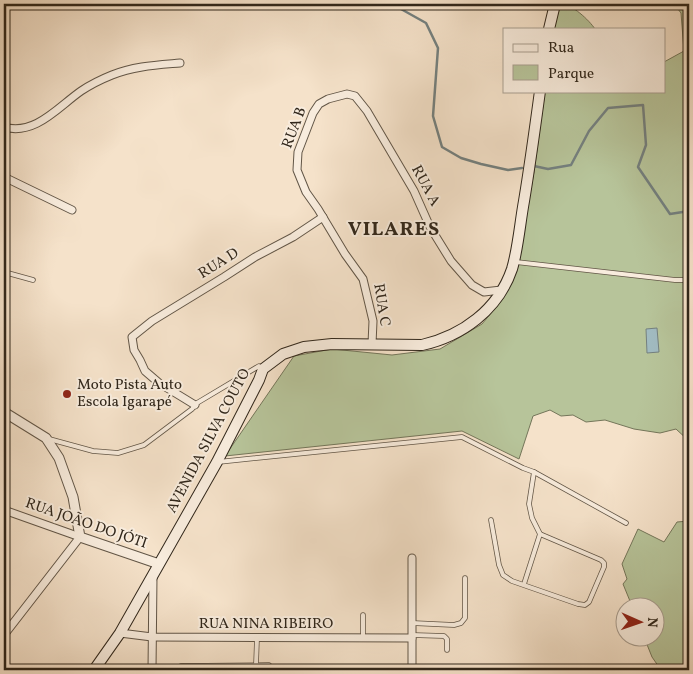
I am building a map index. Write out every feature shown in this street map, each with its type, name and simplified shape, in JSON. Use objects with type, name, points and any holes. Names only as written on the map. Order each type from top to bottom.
[{"type":"main road","points":[[549,28],[555,4]]},
{"type":"main road","name":"AVENIDA SILVA COUTO","points":[[94,670],[120,633],[217,462],[263,369],[283,354],[304,347],[332,344],[422,344],[435,342],[475,321],[497,297],[507,282],[514,261],[540,92]]},
{"type":"street","points":[[4,126],[15,129],[37,124],[82,90],[111,75],[135,67],[180,63]]},
{"type":"street","name":"RUA B","points":[[297,170],[298,152],[319,104],[338,95],[347,94],[355,96]]},
{"type":"street","name":"RUA A","points":[[355,96],[367,111],[414,191],[430,226],[451,261],[472,285],[484,292],[501,290]]},
{"type":"street","name":"RUA C","points":[[297,170],[306,192],[363,279],[373,321],[372,344]]},
{"type":"street","points":[[4,176],[72,210]]},
{"type":"street","name":"RUA D","points":[[195,405],[159,383],[145,371],[134,350],[132,338],[152,321],[255,257],[293,237],[323,218]]},
{"type":"street","points":[[4,412],[46,438],[59,458],[72,497],[80,536],[4,635]]},
{"type":"street","name":"RUA JOÃO DO JÓTI","points":[[4,510],[159,564]]},
{"type":"street","points":[[412,558],[412,670]]},
{"type":"street","points":[[152,670],[153,575]]},
{"type":"street","name":"RUA NINA RIBEIRO","points":[[120,633],[152,637],[363,638],[412,636]]},
{"type":"lane","points":[[514,261],[674,280],[689,280]]},
{"type":"lane","points":[[4,272],[33,280]]},
{"type":"lane","points":[[46,438],[93,451],[118,453],[144,446],[197,402],[259,366],[263,369]]},
{"type":"lane","points":[[217,462],[462,437],[534,472],[626,523]]},
{"type":"lane","points":[[492,520],[499,565],[503,575],[512,581],[578,604],[585,605],[589,602],[604,563],[540,534],[532,518],[529,504],[534,472]]},
{"type":"lane","points":[[524,584],[540,534]]},
{"type":"lane","points":[[412,623],[454,625],[462,623],[464,618],[464,578]]},
{"type":"lane","points":[[362,615],[363,638]]},
{"type":"lane","points":[[412,636],[444,636],[447,639],[447,650]]},
{"type":"lane","points":[[256,665],[257,638]]},
{"type":"lane","points":[[181,666],[269,665],[274,670]]},
{"type":"green space","points":[[561,4],[570,7],[585,17],[594,28],[553,28]]},
{"type":"green space","points":[[674,4],[689,4],[689,441],[676,429],[660,433],[634,429],[605,420],[586,422],[573,415],[561,416],[550,410],[533,416],[519,459],[462,431],[225,456],[294,356],[332,349],[392,355],[440,349],[482,324],[502,300],[516,270],[534,172],[545,92],[666,92],[666,61],[684,51],[681,13]]},
{"type":"green space","points":[[689,521],[689,670],[661,670],[652,657],[648,646],[666,646],[666,596],[628,596],[623,584],[627,579],[622,564],[638,529],[664,542],[677,522]]},
{"type":"water","points":[[657,328],[659,352],[647,353],[646,329]]},
{"type":"waterway","points":[[346,4],[367,4]]},
{"type":"waterway","points":[[392,4],[426,23],[438,48],[433,116],[442,147],[461,158],[481,164],[508,170],[522,168]]},
{"type":"waterway","points":[[534,166],[548,169],[571,165],[589,131],[608,108],[643,105],[646,145],[638,167],[670,214],[689,211]]},
{"type":"place","name":"Moto Pista Auto Escola Igarapé","points":[[67,394]]},
{"type":"district","name":"VILARES","points":[[394,230]]}]
